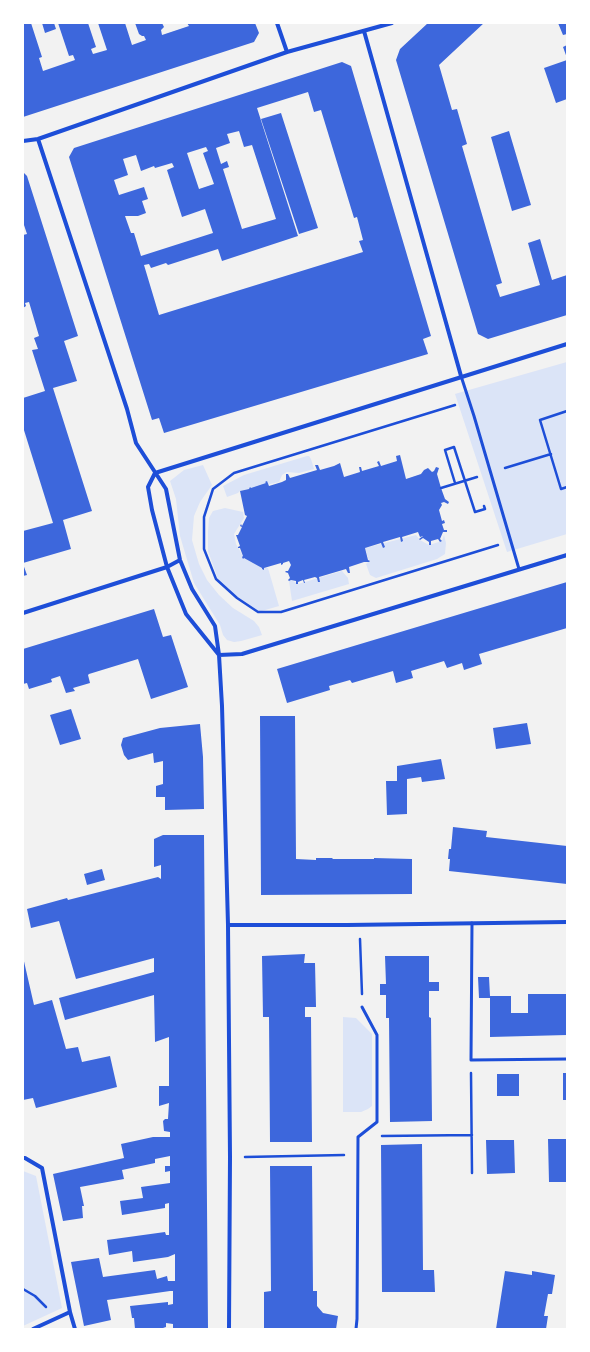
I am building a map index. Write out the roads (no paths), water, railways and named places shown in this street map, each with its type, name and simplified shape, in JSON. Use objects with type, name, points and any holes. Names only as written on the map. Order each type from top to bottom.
[{"type":"street","points":[[277,23],[287,52]]},
{"type":"street","points":[[23,141],[38,139],[287,52],[392,23]]},
{"type":"street","points":[[364,31],[461,376]]},
{"type":"street","points":[[38,139],[127,410],[136,443],[166,488],[180,560],[192,589],[215,626],[219,655],[228,925],[230,1157],[229,1329]]},
{"type":"street","points":[[219,655],[186,614],[167,567],[152,510],[148,487],[155,473],[567,344]]},
{"type":"street","points":[[219,655],[242,654],[567,555]]},
{"type":"street","points":[[23,613],[167,567],[180,560]]},
{"type":"street","points":[[228,925],[567,922]]},
{"type":"street","points":[[23,1158],[42,1168],[70,1312],[75,1329]]},
{"type":"street","points":[[33,1329],[70,1312]]},
{"type":"lane","points":[[461,376],[518,569]]},
{"type":"lane","points":[[472,923],[471,1060],[567,1059]]},
{"type":"lane","points":[[356,1329],[358,1137],[377,1122],[377,1035],[362,1007]]}]
